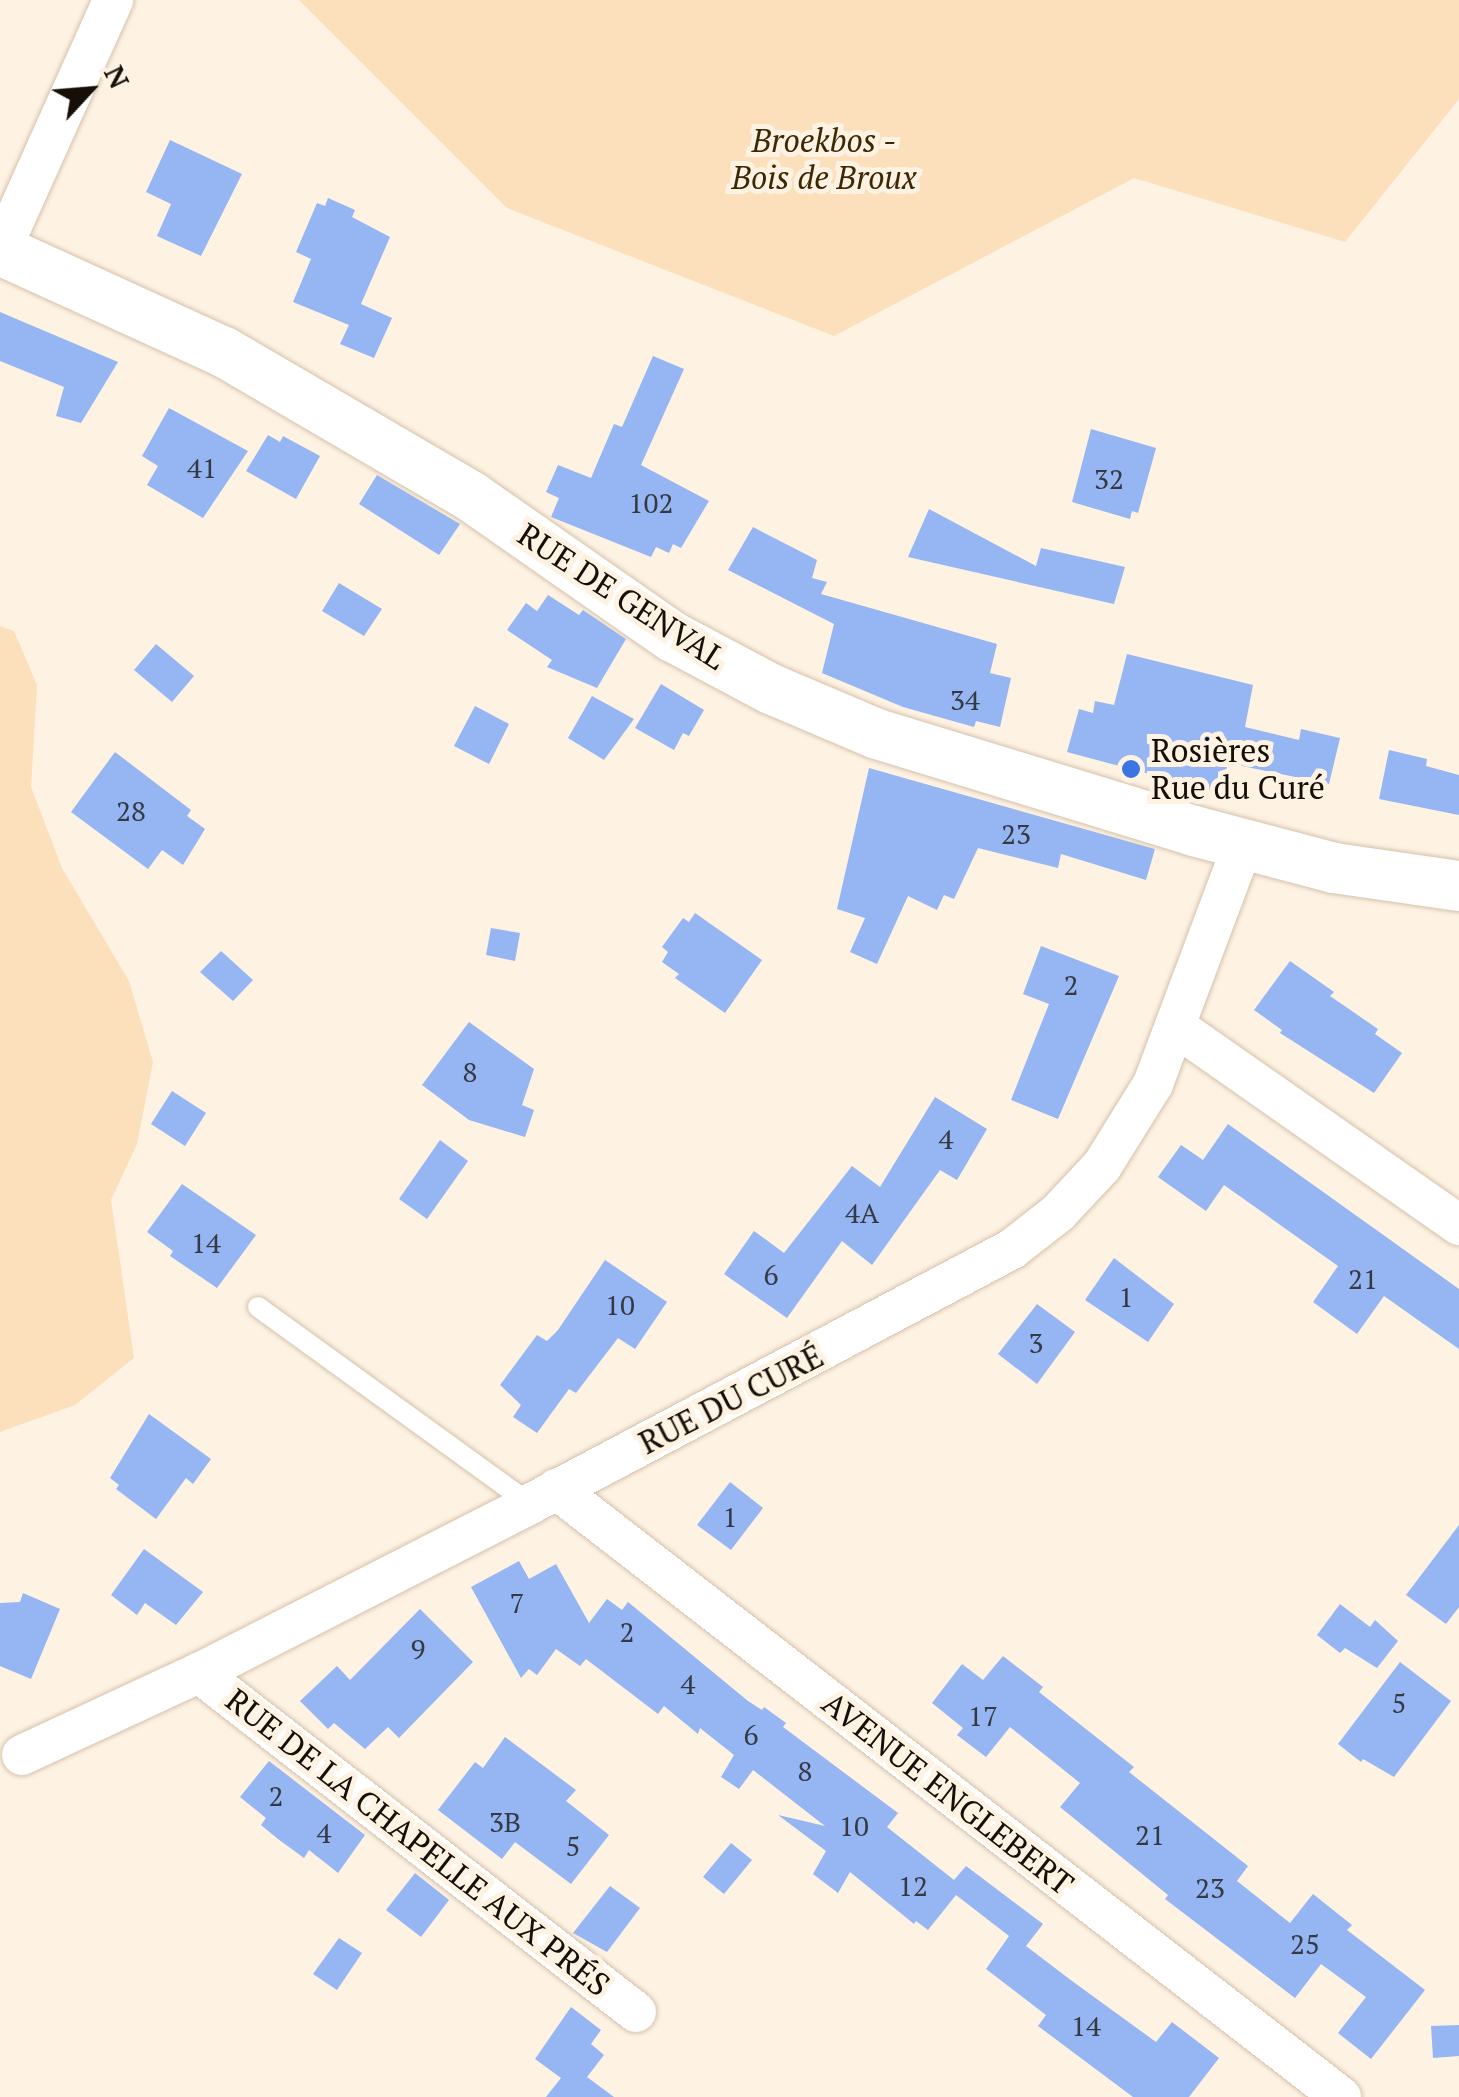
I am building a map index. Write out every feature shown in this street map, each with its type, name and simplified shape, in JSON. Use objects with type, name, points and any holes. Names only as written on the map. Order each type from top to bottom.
[{"type":"street","points":[[0,251],[113,0]]},
{"type":"street","name":"RUE DE GENVAL","points":[[0,251],[224,352],[472,497],[673,637],[771,689],[876,734],[1243,844],[1334,868],[1459,886]]},
{"type":"street","name":"RUE DU CURÉ","points":[[22,1755],[199,1672],[1012,1249],[1058,1213],[1102,1166],[1153,1084],[1243,844]]},
{"type":"street","points":[[1175,1026],[1459,1224]]},
{"type":"street","name":"AVENUE ENGLEBERT","points":[[543,1496],[1341,2097]]},
{"type":"street","name":"RUE DE LA CHAPELLE AUX PRÉS","points":[[199,1672],[636,2012]]},
{"type":"lane","points":[[258,1307],[543,1496]]},
{"type":"green space","name":"Broekbos - Bois de Broux","points":[[299,0],[1459,0],[1459,99],[1345,242],[1134,178],[834,336],[507,208]]},
{"type":"green space","points":[[0,626],[14,631],[37,685],[31,787],[62,868],[129,981],[153,1062],[137,1144],[111,1200],[134,1358],[75,1405],[0,1432]]},
{"type":"building","points":[[170,140],[242,174],[201,256],[157,236],[171,204],[146,192]]},
{"type":"building","points":[[328,198],[355,210],[352,217],[390,237],[361,304],[392,318],[374,358],[340,344],[349,325],[293,302],[311,259],[296,252],[317,203],[325,206]]},
{"type":"building","points":[[0,312],[118,362],[81,423],[56,416],[64,387],[0,361]]},
{"type":"building","points":[[653,356],[684,369],[641,465],[709,501],[681,548],[673,544],[669,553],[656,547],[651,557],[551,517],[559,498],[546,492],[558,465],[591,478],[614,424],[622,427]]},
{"type":"building","points":[[169,408],[248,451],[203,518],[147,485],[158,466],[142,456]]},
{"type":"building","points":[[1091,429],[1156,448],[1138,513],[1132,511],[1130,519],[1072,502]]},
{"type":"building","points":[[268,435],[280,442],[283,436],[320,456],[296,499],[246,471]]},
{"type":"building","points":[[377,475],[460,524],[439,555],[359,504]]},
{"type":"building","points":[[929,509],[1036,566],[1041,548],[1125,567],[1114,604],[908,557]]},
{"type":"building","points":[[753,527],[817,560],[812,578],[827,582],[821,594],[997,644],[990,673],[1011,678],[1000,727],[976,721],[974,727],[903,707],[822,673],[834,624],[728,570]]},
{"type":"building","points":[[339,583],[382,609],[364,636],[322,611]]},
{"type":"building","points":[[548,595],[579,615],[583,610],[626,639],[597,688],[547,667],[552,660],[507,630],[526,603],[537,611]]},
{"type":"building","points":[[156,644],[194,676],[172,702],[134,670]]},
{"type":"building","points":[[1127,654],[1253,685],[1245,727],[1299,740],[1301,729],[1340,738],[1329,784],[1228,763],[1220,793],[1067,752],[1079,709],[1093,713],[1095,701],[1114,705]]},
{"type":"building","points":[[661,684],[704,710],[689,736],[683,733],[674,750],[635,728]]},
{"type":"building","points":[[592,696],[634,719],[604,760],[568,738]]},
{"type":"building","points":[[475,706],[509,724],[489,764],[454,746]]},
{"type":"building","points":[[1389,750],[1427,759],[1426,766],[1459,775],[1459,815],[1379,799]]},
{"type":"building","points":[[115,752],[191,810],[187,816],[205,829],[183,865],[162,850],[148,869],[71,812]]},
{"type":"building","points":[[869,768],[1155,849],[1146,880],[1061,854],[1058,868],[978,848],[954,899],[944,895],[937,910],[908,896],[877,964],[850,952],[865,918],[837,909]]},
{"type":"building","points":[[695,913],[762,960],[725,1013],[675,978],[679,974],[662,962],[668,952],[662,947],[683,918],[689,922]]},
{"type":"building","points":[[491,928],[520,933],[515,961],[486,955]]},
{"type":"building","points":[[1041,946],[1119,976],[1058,1119],[1011,1100],[1049,1004],[1023,994]]},
{"type":"building","points":[[221,951],[253,980],[233,1001],[200,972]]},
{"type":"building","points":[[1290,961],[1334,992],[1330,996],[1378,1029],[1375,1034],[1402,1053],[1374,1093],[1280,1033],[1282,1030],[1254,1010]]},
{"type":"building","points":[[469,1022],[534,1069],[522,1105],[534,1110],[525,1137],[469,1120],[422,1085]]},
{"type":"building","points":[[172,1091],[206,1113],[185,1146],[151,1124]]},
{"type":"building","points":[[935,1097],[987,1129],[957,1180],[940,1170],[872,1265],[842,1241],[787,1318],[724,1274],[754,1231],[784,1253],[852,1166],[880,1187]]},
{"type":"building","points":[[1228,1124],[1459,1289],[1459,1349],[1384,1296],[1357,1334],[1313,1302],[1338,1266],[1224,1185],[1206,1211],[1158,1177],[1181,1145],[1203,1160]]},
{"type":"building","points":[[440,1140],[468,1161],[427,1219],[399,1199]]},
{"type":"building","points":[[182,1184],[256,1235],[217,1288],[170,1256],[173,1251],[147,1232]]},
{"type":"building","points":[[1114,1258],[1174,1304],[1148,1342],[1085,1300]]},
{"type":"building","points":[[605,1260],[667,1302],[635,1349],[618,1338],[576,1393],[569,1389],[537,1433],[513,1417],[521,1405],[500,1385],[537,1335],[547,1341],[558,1330]]},
{"type":"building","points":[[1037,1304],[1075,1332],[1037,1384],[998,1354]]},
{"type":"building","points":[[149,1414],[211,1459],[193,1484],[186,1478],[156,1519],[116,1489],[119,1485],[110,1478]]},
{"type":"building","points":[[730,1482],[763,1508],[731,1550],[697,1525]]},
{"type":"building","points":[[1459,1525],[1459,1607],[1446,1624],[1406,1595]]},
{"type":"building","points":[[144,1549],[203,1592],[176,1625],[145,1603],[137,1615],[111,1595]]},
{"type":"building","points":[[519,1561],[529,1579],[556,1564],[589,1623],[607,1599],[622,1610],[628,1602],[748,1701],[786,1723],[783,1727],[898,1813],[887,1827],[954,1880],[966,1866],[1043,1924],[1026,1946],[1156,2042],[1172,2022],[1219,2058],[1189,2097],[1133,2097],[1038,2026],[1046,2015],[986,1969],[1009,1936],[956,1895],[928,1930],[916,1921],[914,1924],[850,1872],[838,1893],[813,1874],[826,1851],[778,1815],[825,1826],[753,1770],[739,1789],[721,1777],[734,1755],[700,1728],[698,1734],[664,1706],[658,1714],[586,1659],[580,1666],[556,1649],[537,1675],[529,1669],[521,1678],[471,1587]]},
{"type":"building","points":[[23,1593],[60,1609],[31,1679],[0,1666],[0,1603],[20,1602]]},
{"type":"building","points":[[1340,1604],[1370,1627],[1375,1620],[1398,1641],[1377,1668],[1345,1648],[1340,1653],[1317,1635]]},
{"type":"building","points":[[420,1609],[473,1662],[399,1738],[388,1727],[365,1749],[334,1723],[328,1729],[300,1701],[337,1666],[350,1680]]},
{"type":"building","points":[[1003,1656],[1043,1687],[1039,1692],[1134,1767],[1129,1772],[1248,1866],[1237,1881],[1290,1923],[1313,1894],[1352,1925],[1347,1930],[1425,1990],[1371,2059],[1338,2033],[1366,1997],[1321,1964],[1295,1998],[1165,1899],[1168,1895],[1060,1807],[1080,1783],[1010,1727],[986,1757],[957,1735],[963,1728],[932,1703],[962,1664],[983,1680]]},
{"type":"building","points":[[1400,1662],[1451,1701],[1394,1777],[1363,1759],[1361,1762],[1338,1744]]},
{"type":"building","points":[[505,1737],[576,1790],[566,1801],[609,1835],[571,1884],[515,1842],[502,1859],[438,1810],[475,1762],[483,1768]]},
{"type":"building","points":[[269,1761],[365,1835],[338,1873],[309,1850],[304,1858],[278,1839],[261,1825],[266,1818],[240,1797]]},
{"type":"building","points":[[731,1843],[752,1860],[724,1894],[703,1877]]},
{"type":"building","points":[[415,1873],[449,1900],[421,1937],[386,1910]]},
{"type":"building","points":[[610,1886],[640,1908],[607,1952],[573,1933]]},
{"type":"building","points":[[339,1938],[362,1953],[337,1990],[313,1974]]},
{"type":"building","points":[[571,2007],[601,2030],[591,2044],[604,2055],[587,2077],[614,2097],[546,2097],[561,2078],[535,2059]]},
{"type":"building","points":[[1459,2025],[1459,2056],[1433,2058],[1431,2026]]},
{"type":"place","name":"Rosières Rue du Curé","points":[[1131,769]]}]
